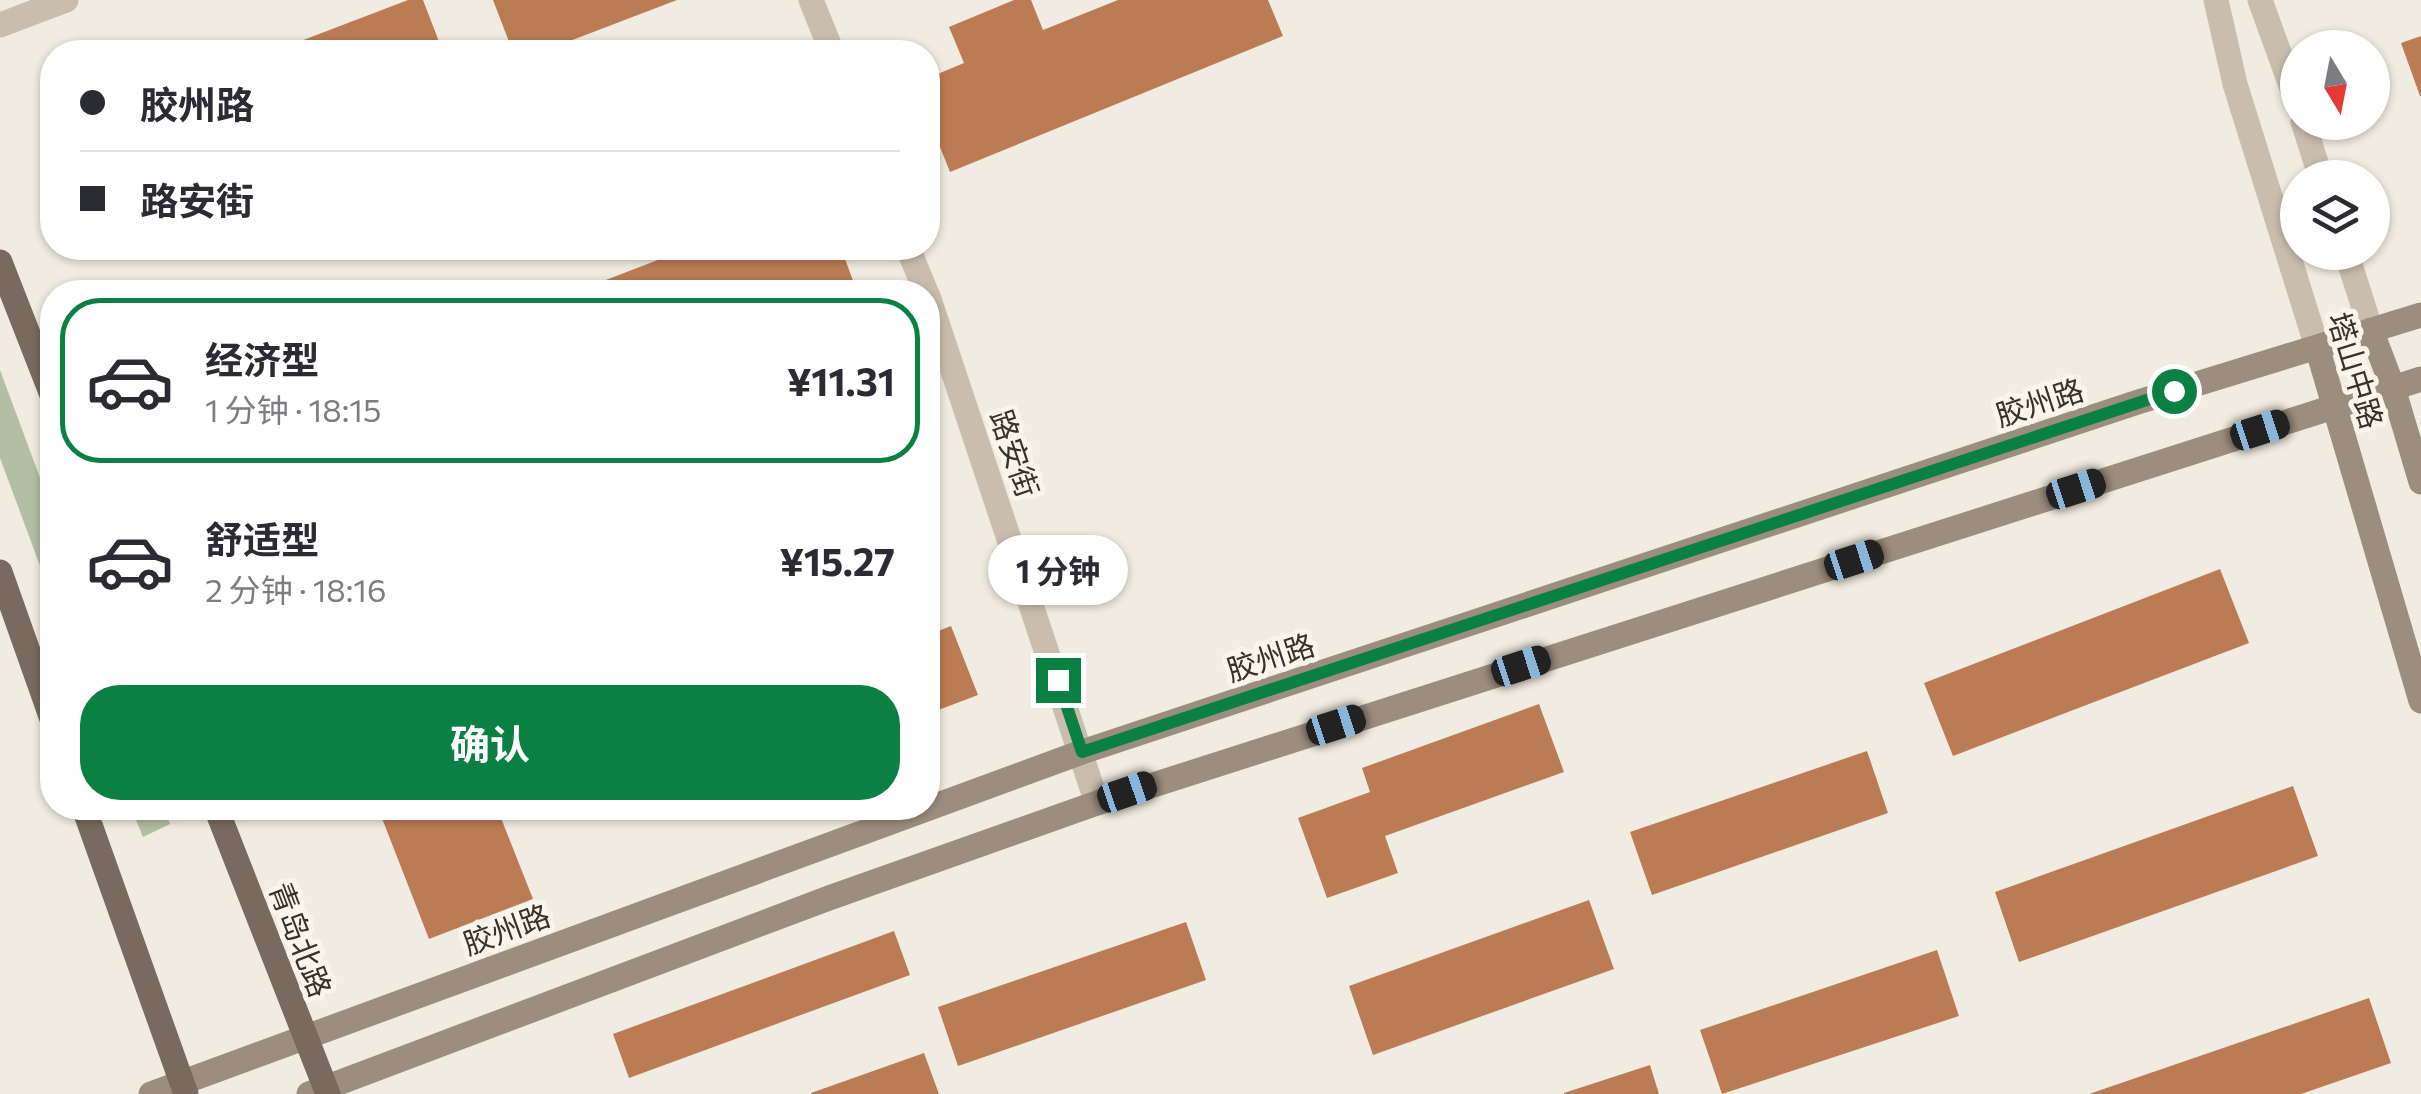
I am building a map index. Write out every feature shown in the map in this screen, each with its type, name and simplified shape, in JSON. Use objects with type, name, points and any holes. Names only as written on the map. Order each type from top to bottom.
[{"type":"main road","points":[[0,262],[40,364]]},
{"type":"main road","name":"胶州路","points":[[940,804],[1082,752],[2138,402],[2421,314]]},
{"type":"main road","name":"塔山中路","points":[[2371,330],[2421,482]]},
{"type":"main road","name":"塔山中路","points":[[2317,348],[2421,701]]},
{"type":"main road","points":[[321,1092],[829,898],[1096,803],[2421,380]]},
{"type":"main road","points":[[0,572],[40,685]]},
{"type":"main road","points":[[88,820],[184,1088]]},
{"type":"main road","name":"青岛北路","points":[[221,820],[305,1036],[321,1092]]},
{"type":"main road","name":"胶州路","points":[[151,1094],[184,1088],[305,1036],[896,820]]},
{"type":"street","points":[[0,25],[66,0]]},
{"type":"street","points":[[811,0],[827,40]]},
{"type":"street","name":"塔山中路","points":[[2216,0],[2235,84],[2317,348]]},
{"type":"street","points":[[2260,0],[2280,55]]},
{"type":"street","name":"塔山中路","points":[[2352,270],[2371,330]]},
{"type":"street","name":"路安街","points":[[940,332],[1096,803]]},
{"type":"green space","points":[[0,370],[40,478],[40,566],[0,458]]},
{"type":"green space","points":[[136,820],[168,820],[170,824],[143,837]]},
{"type":"building","points":[[408,0],[423,0],[438,40],[303,40]]},
{"type":"building","points":[[493,0],[677,0],[572,40],[508,40]]},
{"type":"building","points":[[1014,0],[1031,0],[1043,30],[1118,0],[1268,0],[1283,36],[950,172],[940,147],[940,73],[964,63],[949,27]]},
{"type":"building","points":[[2421,36],[2421,96],[2420,96],[2401,43]]},
{"type":"building","points":[[658,260],[845,260],[853,280],[606,280]]},
{"type":"building","points":[[2220,569],[2249,643],[1953,756],[1924,683]]},
{"type":"building","points":[[951,626],[978,695],[940,709],[940,630]]},
{"type":"building","points":[[1539,704],[1564,772],[1385,836],[1398,873],[1327,898],[1298,818],[1370,792],[1362,768]]},
{"type":"building","points":[[1867,751],[1888,813],[1652,895],[1630,832]]},
{"type":"building","points":[[2293,786],[2318,856],[2019,962],[1995,892]]},
{"type":"building","points":[[383,820],[502,820],[533,899],[429,939]]},
{"type":"building","points":[[1589,900],[1614,969],[1373,1055],[1349,986]]},
{"type":"building","points":[[1186,922],[1206,980],[958,1066],[938,1007]]},
{"type":"building","points":[[894,931],[910,975],[629,1078],[613,1034]]},
{"type":"building","points":[[1937,950],[1959,1016],[1722,1094],[1700,1030]]},
{"type":"building","points":[[2369,998],[2391,1063],[2301,1094],[2089,1094]]},
{"type":"building","points":[[924,1053],[939,1094],[811,1094],[811,1093]]},
{"type":"building","points":[[1650,1065],[1659,1094],[1564,1094],[1564,1093]]},
{"type":"route","points":[[1058,680],[1082,752],[2174,391]]}]
